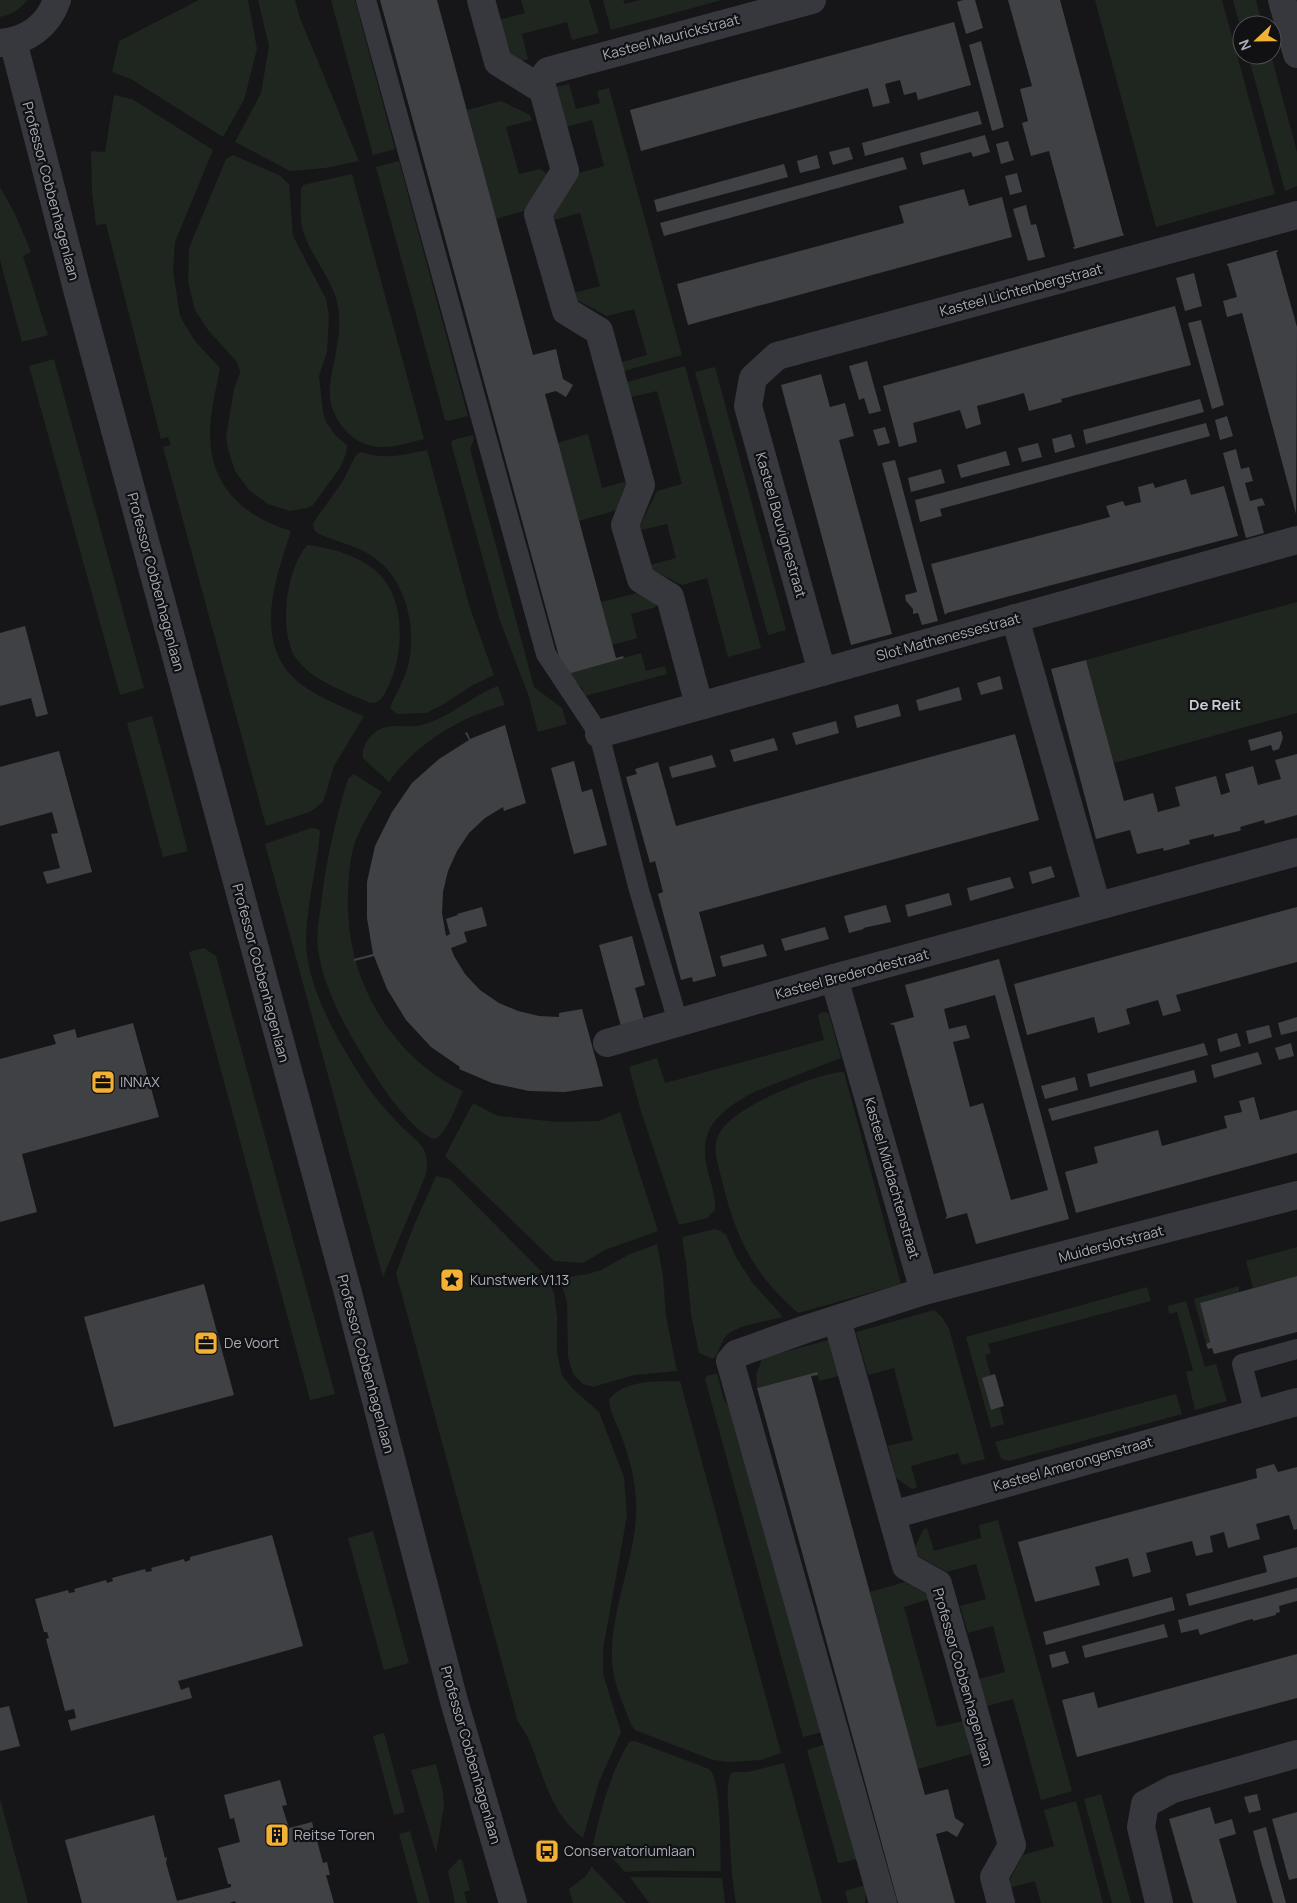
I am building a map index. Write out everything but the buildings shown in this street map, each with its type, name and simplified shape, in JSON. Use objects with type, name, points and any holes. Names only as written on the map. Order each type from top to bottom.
[{"type":"street","points":[[7,42],[24,38],[42,25],[50,16],[58,0]]},
{"type":"street","points":[[481,0],[498,62],[543,90],[564,171],[538,214],[566,311],[599,331],[641,485],[625,525],[641,579],[670,597],[699,705]]},
{"type":"street","name":"Kasteel Maurickstraat","points":[[537,85],[548,71],[812,0]]},
{"type":"street","points":[[1282,0],[1296,47]]},
{"type":"street","name":"Professor Cobbenhagenlaan","points":[[7,42],[78,293],[348,1293],[454,1702],[513,1903]]},
{"type":"street","name":"Kasteel Lichtenbergstraat","points":[[753,378],[777,356],[1297,216]]},
{"type":"street","name":"Kasteel Bouvignestraat","points":[[753,378],[748,406],[822,672]]},
{"type":"street","name":"Slot Mathenessestraat","points":[[599,734],[1297,540]]},
{"type":"street","points":[[1016,618],[1097,906]]},
{"type":"street","name":"Kasteel Brederodestraat","points":[[607,1043],[834,978],[1297,852]]},
{"type":"street","name":"Kasteel Middachtenstraat","points":[[834,978],[924,1291]]},
{"type":"street","name":"Muiderslotstraat","points":[[924,1291],[1297,1195]]},
{"type":"street","points":[[882,1903],[730,1361],[736,1354],[924,1291]]},
{"type":"street","name":"Professor Cobbenhagenlaan","points":[[838,1320],[906,1566],[938,1584],[1012,1845],[994,1877],[1001,1903]]},
{"type":"street","name":"Kasteel Amerongenstraat","points":[[892,1515],[1297,1402]]},
{"type":"street","points":[[1159,1903],[1141,1827],[1146,1804],[1173,1789],[1297,1754]]},
{"type":"lane","points":[[366,0],[546,654],[599,734],[639,890],[678,1022]]},
{"type":"lane","points":[[1255,1414],[1242,1364],[1297,1349]]},
{"type":"shaded area","points":[[0,0],[27,0],[15,11],[0,17]]},
{"type":"shaded area","points":[[199,0],[248,0],[257,49],[244,100],[223,137],[131,79],[112,72],[119,41]]},
{"type":"shaded area","points":[[258,0],[295,0],[300,18],[359,161],[325,168],[290,171],[235,142],[261,93],[269,46]]},
{"type":"shaded area","points":[[331,0],[355,0],[395,149],[373,155]]},
{"type":"shaded area","points":[[521,0],[589,0],[599,33],[572,40],[567,22],[522,34],[528,59],[518,62],[509,56],[499,20],[525,13]]},
{"type":"shaded area","points":[[603,0],[623,0],[625,4],[640,0],[722,0],[611,30]]},
{"type":"shaded area","points":[[1095,0],[1222,0],[1232,37],[1232,65],[1240,65],[1275,194],[1156,227]]},
{"type":"shaded area","points":[[1233,0],[1256,0],[1260,15],[1237,15]]},
{"type":"shaded area","points":[[1251,65],[1274,65],[1297,152],[1297,186],[1285,191]]},
{"type":"shaded area","points":[[569,84],[576,109],[600,103],[597,91],[609,88],[682,355],[624,371],[622,362],[647,355],[634,309],[607,316],[577,300],[574,293],[600,286],[580,213],[554,220],[553,216],[579,173],[604,166],[592,120],[566,127],[556,87]]},
{"type":"shaded area","points":[[114,95],[132,99],[213,150],[175,242],[173,270],[180,316],[194,340],[220,368],[211,417],[210,438],[213,458],[218,475],[227,490],[239,503],[271,524],[291,531],[276,581],[271,615],[272,633],[283,665],[298,682],[319,696],[364,716],[334,766],[323,802],[310,812],[266,826],[163,447],[171,445],[168,437],[161,439],[106,224],[96,225],[92,192],[91,151],[105,152]]},
{"type":"shaded area","points":[[501,101],[530,115],[532,120],[506,127],[519,174],[540,169],[547,174],[524,211],[496,219],[467,110]]},
{"type":"shaded area","points":[[233,155],[279,175],[289,184],[293,236],[326,299],[329,316],[327,352],[319,376],[323,412],[326,422],[336,436],[347,445],[346,454],[340,468],[313,505],[307,508],[290,511],[268,504],[249,490],[235,471],[226,437],[234,389],[240,373],[239,368],[236,361],[208,330],[195,310],[188,282],[189,248],[226,159]]},
{"type":"shaded area","points":[[399,161],[468,416],[448,421],[445,420],[376,167]]},
{"type":"shaded area","points":[[352,174],[424,439],[390,447],[368,445],[358,441],[342,427],[336,418],[330,397],[330,386],[339,327],[338,306],[332,287],[308,243],[301,223],[301,189],[303,185]]},
{"type":"shaded area","points":[[0,187],[15,214],[31,252],[23,256],[48,335],[22,342],[0,260]]},
{"type":"shaded area","points":[[54,359],[144,688],[120,695],[29,366]]},
{"type":"shaded area","points":[[685,366],[761,648],[728,657],[707,578],[682,585],[652,570],[650,565],[676,558],[667,524],[641,530],[640,526],[657,491],[682,484],[657,391],[631,397],[627,382]]},
{"type":"shaded area","points":[[715,367],[786,630],[768,635],[695,372]]},
{"type":"shaded area","points":[[588,434],[602,488],[628,481],[617,510],[579,521],[557,443]]},
{"type":"shaded area","points":[[473,435],[474,439],[470,449],[534,687],[562,708],[567,724],[538,732],[528,694],[500,621],[451,443],[453,440]]},
{"type":"shaded area","points":[[427,450],[470,608],[494,675],[473,685],[426,713],[397,714],[390,708],[406,674],[411,647],[409,616],[399,587],[381,563],[369,554],[319,534],[314,530],[313,523],[343,481],[356,455],[361,452],[378,456],[394,456]]},
{"type":"shaded area","points":[[307,545],[346,554],[365,563],[380,575],[394,599],[400,629],[397,660],[388,687],[377,702],[370,703],[319,679],[306,669],[293,653],[288,639],[286,611],[290,581],[300,555]]},
{"type":"shaded area","points":[[638,593],[655,603],[656,607],[631,614],[637,638],[612,645],[601,602]]},
{"type":"shaded area","points":[[1297,602],[1297,713],[1114,763],[1086,660]]},
{"type":"shaded area","points":[[641,653],[646,671],[665,666],[667,674],[585,696],[582,688],[565,674]]},
{"type":"shaded area","points":[[498,686],[505,705],[472,717],[440,734],[412,756],[389,782],[363,758],[365,745],[378,730],[390,726],[422,725],[452,712],[479,695]]},
{"type":"shaded area","points":[[152,716],[188,851],[163,857],[127,723]]},
{"type":"shaded area","points":[[354,774],[382,792],[356,839],[351,860],[348,889],[349,926],[354,955],[364,984],[377,1010],[393,1035],[413,1057],[437,1076],[463,1091],[448,1125],[435,1139],[428,1137],[413,1124],[380,1083],[342,1020],[327,985],[318,950],[319,915],[335,825],[348,779]]},
{"type":"shaded area","points":[[311,828],[318,829],[320,832],[308,911],[306,938],[307,956],[317,993],[353,1065],[375,1097],[421,1145],[427,1159],[425,1177],[383,1277],[265,844]]},
{"type":"shaded area","points":[[204,948],[216,956],[335,1394],[310,1400],[189,952]]},
{"type":"shaded area","points":[[825,1012],[829,1014],[841,1058],[756,1091],[722,1113],[714,1122],[709,1132],[705,1156],[714,1195],[715,1210],[707,1218],[679,1225],[640,1108],[629,1067],[657,1058],[665,1083],[824,1040],[818,1016],[820,1013]]},
{"type":"shaded area","points":[[844,1072],[901,1284],[798,1313],[768,1283],[757,1268],[740,1236],[718,1167],[716,1141],[728,1122],[754,1104],[811,1079]]},
{"type":"shaded area","points":[[473,1103],[498,1116],[558,1122],[599,1121],[620,1112],[658,1231],[605,1250],[583,1263],[554,1261],[445,1156]]},
{"type":"shaded area","points":[[436,1176],[450,1179],[548,1278],[554,1293],[557,1317],[557,1353],[562,1375],[573,1389],[599,1412],[624,1477],[627,1516],[603,1649],[603,1674],[621,1732],[599,1782],[583,1838],[574,1831],[560,1814],[546,1785],[530,1742],[518,1722],[396,1273]]},
{"type":"shaded area","points":[[715,1229],[726,1235],[737,1259],[752,1282],[783,1317],[746,1326],[727,1335],[713,1359],[699,1353],[691,1314],[682,1237]]},
{"type":"shaded area","points":[[657,1244],[663,1276],[666,1316],[677,1371],[634,1375],[593,1387],[583,1384],[573,1374],[568,1357],[567,1302],[560,1278],[601,1270],[630,1254]]},
{"type":"shaded area","points":[[1297,1247],[1297,1276],[1253,1288],[1246,1261]]},
{"type":"shaded area","points":[[1239,1286],[1239,1292],[1200,1303],[1210,1342],[1206,1344],[1194,1299]]},
{"type":"shaded area","points":[[1147,1287],[1151,1301],[988,1344],[991,1353],[985,1355],[991,1376],[982,1378],[991,1410],[1000,1408],[1004,1424],[991,1428],[966,1337]]},
{"type":"shaded area","points":[[1186,1301],[1205,1367],[1216,1364],[1227,1401],[1195,1410],[1186,1372],[1193,1370],[1177,1312],[1169,1314],[1168,1306]]},
{"type":"shaded area","points":[[934,1310],[942,1317],[949,1329],[985,1459],[962,1465],[958,1453],[911,1466],[917,1487],[912,1489],[896,1478],[888,1446],[913,1440],[894,1368],[868,1375],[856,1332]]},
{"type":"shaded area","points":[[829,1340],[839,1376],[819,1381],[817,1372],[757,1388],[756,1374],[761,1358]]},
{"type":"shaded area","points":[[717,1373],[723,1397],[739,1424],[823,1732],[803,1737],[705,1379],[707,1376]]},
{"type":"shaded area","points":[[680,1381],[781,1753],[761,1760],[730,1762],[713,1760],[635,1730],[631,1725],[614,1678],[613,1633],[634,1536],[636,1495],[630,1463],[609,1400],[615,1393],[632,1385]]},
{"type":"shaded area","points":[[1176,1394],[1182,1414],[1009,1461],[1001,1459],[995,1442]]},
{"type":"shaded area","points":[[998,1520],[1072,1791],[1041,1800],[1013,1699],[987,1706],[979,1679],[1005,1672],[993,1626],[968,1633],[960,1606],[986,1599],[976,1564],[947,1572],[918,1556],[915,1547],[923,1530],[927,1528],[934,1551],[981,1538],[979,1525]]},
{"type":"shaded area","points":[[373,1531],[409,1663],[384,1670],[348,1538]]},
{"type":"shaded area","points":[[905,1582],[928,1595],[930,1599],[904,1607],[937,1727],[963,1721],[971,1754],[918,1769],[870,1592]]},
{"type":"shaded area","points":[[384,1733],[405,1812],[394,1815],[373,1736]]},
{"type":"shaded area","points":[[635,1741],[709,1769],[713,1775],[718,1801],[721,1871],[625,1872],[615,1861],[593,1845],[611,1779],[629,1742]]},
{"type":"shaded area","points":[[826,1744],[857,1859],[840,1863],[838,1863],[807,1750]]},
{"type":"shaded area","points":[[784,1763],[822,1903],[736,1903],[728,1801],[730,1775],[733,1772],[748,1772]]},
{"type":"shaded area","points":[[436,1764],[444,1806],[436,1853],[411,1770]]},
{"type":"shaded area","points":[[1101,1794],[1131,1903],[1112,1903],[1084,1799]]},
{"type":"shaded area","points":[[0,1799],[28,1903],[0,1903]]},
{"type":"shaded area","points":[[1076,1801],[1103,1903],[1041,1903],[1035,1881],[1009,1888],[1008,1883],[1023,1855],[1054,1846],[1044,1810]]},
{"type":"shaded area","points":[[410,1831],[430,1903],[418,1903],[399,1834]]},
{"type":"shaded area","points":[[459,1859],[462,1860],[470,1890],[464,1892],[467,1903],[455,1903],[448,1871]]},
{"type":"shaded area","points":[[592,1866],[626,1903],[573,1903],[569,1889],[586,1876]]},
{"type":"shaded area","points":[[630,1877],[722,1878],[725,1903],[649,1903]]},
{"type":"shaded area","points":[[865,1885],[865,1903],[848,1903],[845,1891]]},
{"type":"place","name":"INNAX","points":[[103,1082]]},
{"type":"place","name":"Kunstwerk V1.13","points":[[452,1280]]},
{"type":"place","name":"De Voort","points":[[206,1343]]},
{"type":"place","name":"Reitse Toren","points":[[277,1835]]},
{"type":"place","name":"Conservatoriumlaan","points":[[547,1851]]},
{"type":"district","name":"De Reit","points":[[1215,705]]}]
